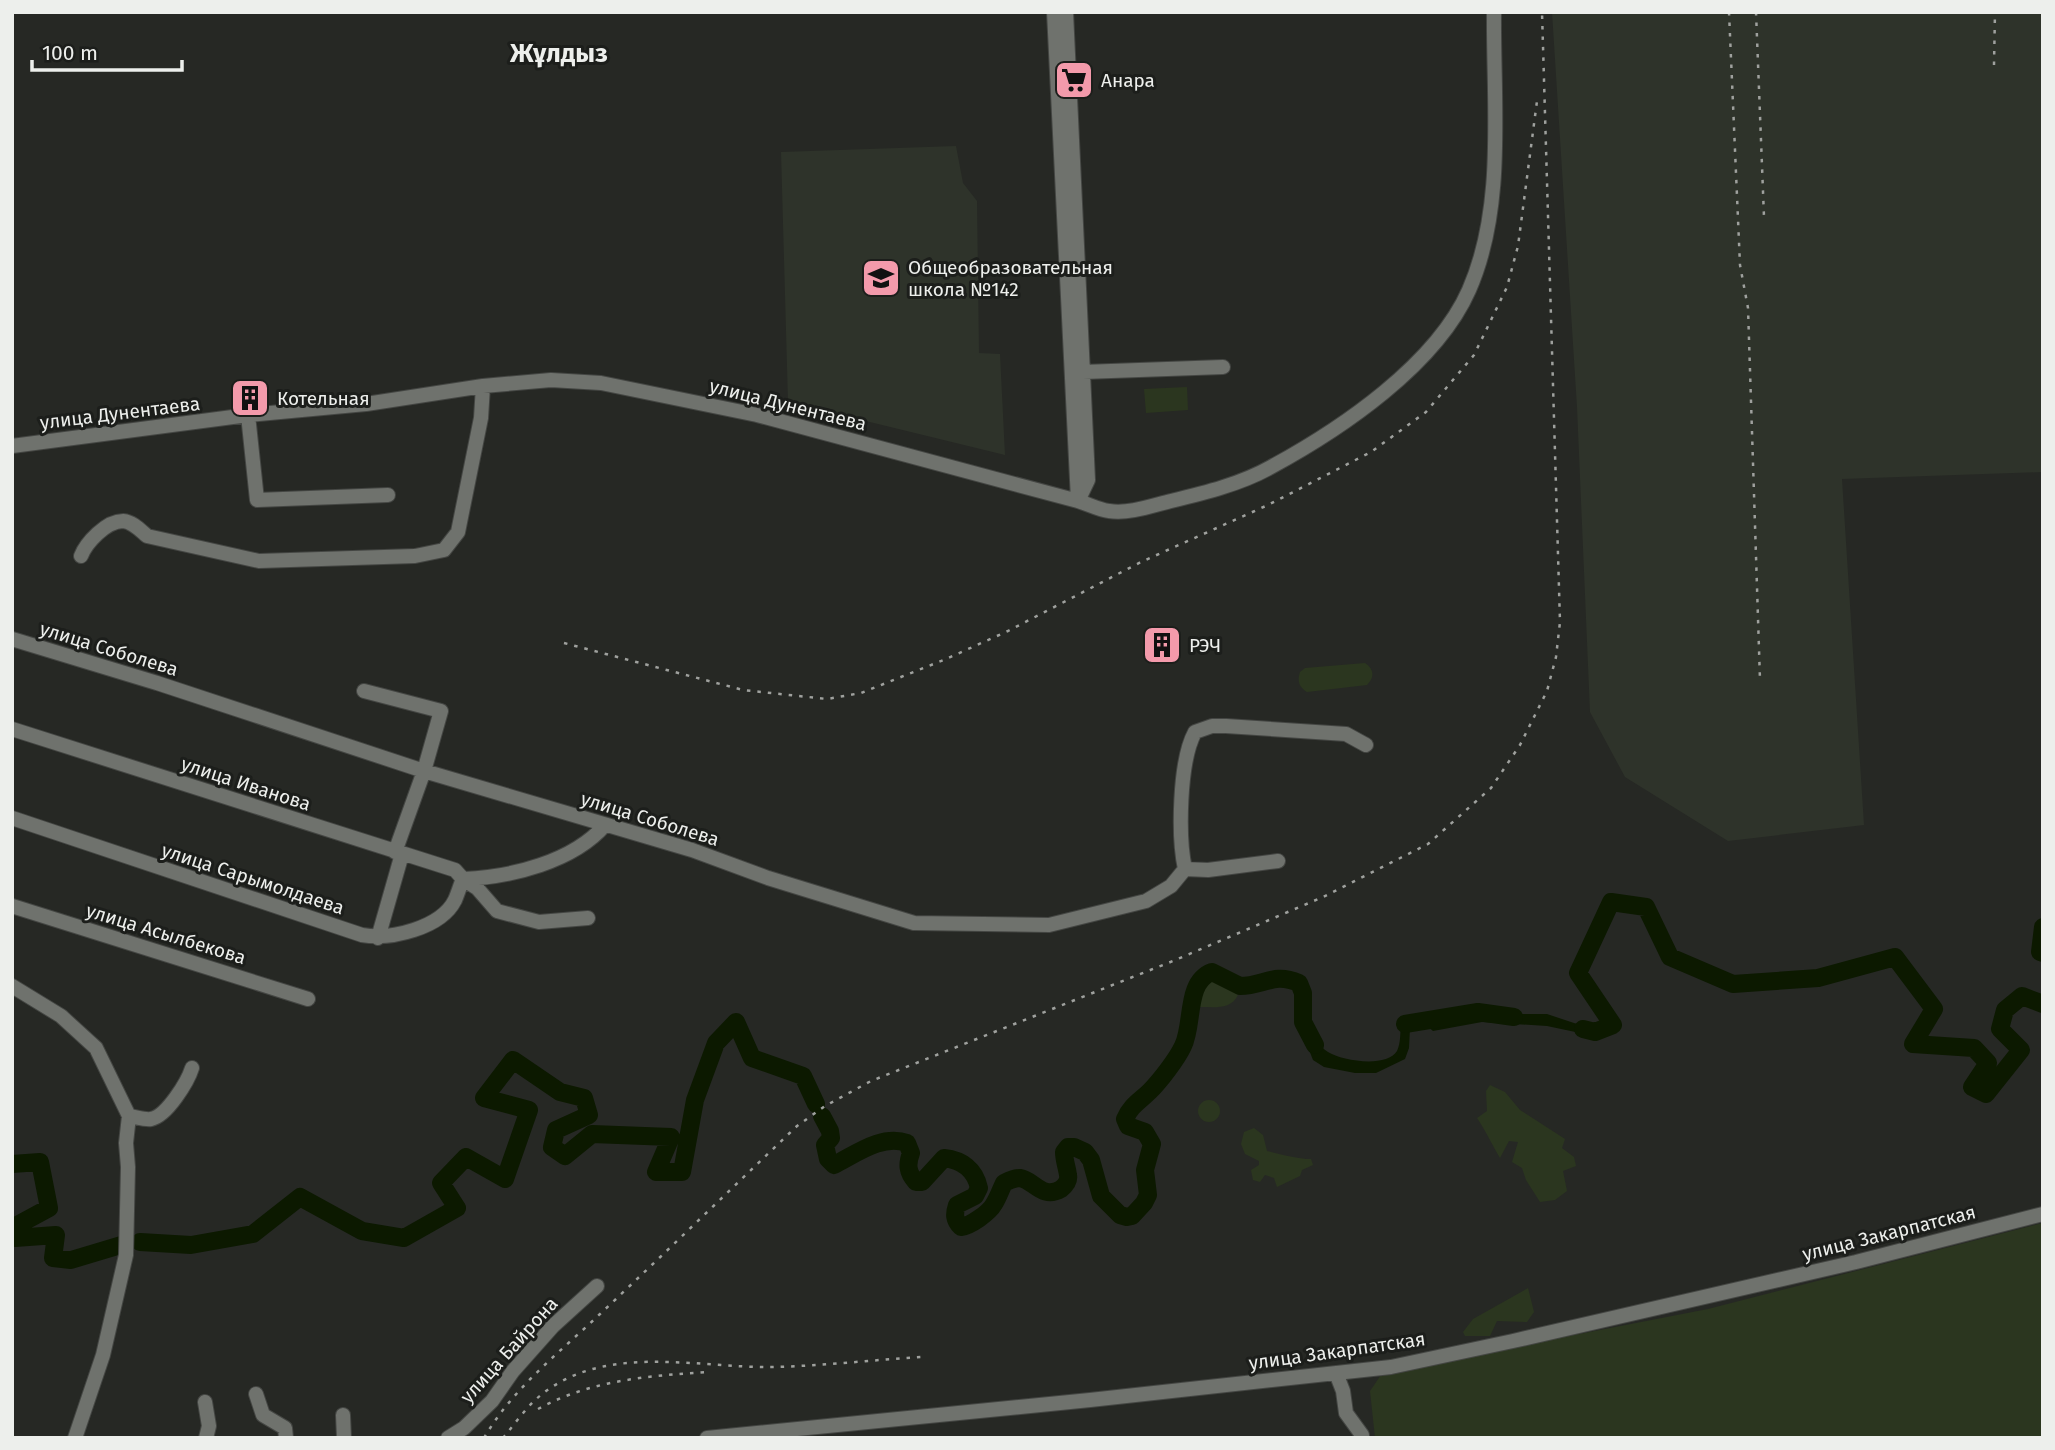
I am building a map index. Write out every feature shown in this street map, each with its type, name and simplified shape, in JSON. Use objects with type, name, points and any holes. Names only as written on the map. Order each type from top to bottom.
[{"type":"street","points":[[1054,12],[1079,501]]},
{"type":"street","points":[[1066,12],[1088,480],[1079,501]]},
{"type":"street","name":"улица Дунентаева","points":[[12,446],[248,415],[366,404],[483,386],[551,380],[601,383],[774,419],[1108,511],[1134,510],[1201,494],[1269,468],[1351,418],[1399,381],[1432,345],[1456,313],[1470,289],[1486,238],[1492,198],[1494,12]]},
{"type":"street","points":[[1083,372],[1223,367]]},
{"type":"street","points":[[81,556],[86,544],[108,526],[122,521],[134,524],[147,536],[258,561],[402,556],[444,550],[458,533],[481,418],[483,386]]},
{"type":"street","points":[[248,415],[257,500],[388,495]]},
{"type":"street","name":"улица Соболева","points":[[12,639],[157,683],[424,771],[692,849],[768,877],[914,923],[1049,925],[1146,901],[1171,886],[1185,869]]},
{"type":"street","points":[[365,691],[441,710],[398,853],[378,938]]},
{"type":"street","points":[[1278,861],[1208,870],[1185,869],[1180,844],[1185,762],[1188,745],[1195,732],[1212,726],[1226,726],[1346,734],[1366,746]]},
{"type":"street","name":"улица Иванова","points":[[12,729],[455,870],[477,888],[496,911],[539,922],[588,919]]},
{"type":"street","name":"улица Сарымолдаева","points":[[12,818],[325,923],[378,938],[404,934],[437,918],[455,901],[463,879]]},
{"type":"street","points":[[463,879],[510,875],[534,866],[593,840],[606,825]]},
{"type":"street","name":"улица Асылбекова","points":[[12,906],[308,999]]},
{"type":"street","points":[[12,986],[61,1016],[96,1048],[129,1116],[126,1143],[126,1255],[103,1355],[75,1438]]},
{"type":"street","points":[[129,1116],[151,1119],[158,1115],[188,1080],[192,1068]]},
{"type":"street","name":"улица Закарпатская","points":[[707,1438],[1391,1367],[1856,1262],[2043,1214]]},
{"type":"street","name":"улица Байрона","points":[[448,1438],[464,1428],[492,1401],[513,1371],[553,1326],[597,1286]]},
{"type":"street","points":[[1336,1373],[1343,1391],[1346,1413],[1362,1435]]},
{"type":"street","points":[[256,1394],[263,1415],[285,1428],[286,1438]]},
{"type":"street","points":[[205,1402],[209,1426],[206,1438]]},
{"type":"street","points":[[343,1415],[344,1438]]},
{"type":"shaded area","points":[[1552,12],[2043,12],[2043,472],[1842,479],[1864,825],[1728,841],[1625,777],[1590,712],[1577,407]]},
{"type":"shaded area","name":"Общеобразовательная школа №142","points":[[956,146],[963,183],[977,201],[979,353],[1000,354],[1005,455],[788,402],[781,152]]},
{"type":"shaded area","points":[[1187,387],[1188,410],[1146,413],[1144,389]]},
{"type":"shaded area","points":[[1365,663],[1372,673],[1367,685],[1307,692],[1299,684],[1300,672],[1305,668]]},
{"type":"shaded area","points":[[1219,981],[1238,995],[1235,1000],[1222,1007],[1200,1007],[1196,1001],[1199,990],[1209,982]]},
{"type":"shaded area","points":[[1496,1014],[1547,1014],[1586,1027],[1596,1027],[1600,1022],[1608,1034],[1599,1037],[1547,1026],[1482,1022],[1433,1031],[1426,1025],[1417,1023],[1410,1028],[1409,1048],[1405,1059],[1376,1073],[1355,1073],[1324,1067],[1313,1060],[1300,1027],[1309,1025],[1328,1052],[1353,1060],[1374,1061],[1384,1060],[1397,1051],[1401,1023],[1408,1017],[1420,1016],[1433,1021],[1447,1021]]},
{"type":"shaded area","points":[[1490,1085],[1505,1092],[1520,1110],[1565,1139],[1562,1148],[1574,1157],[1576,1166],[1563,1171],[1567,1191],[1555,1200],[1540,1202],[1522,1168],[1512,1162],[1518,1142],[1509,1141],[1500,1158],[1477,1118],[1487,1111],[1486,1091]]},
{"type":"shaded area","points":[[1205,1100],[1213,1100],[1220,1107],[1220,1115],[1213,1122],[1205,1122],[1198,1115],[1198,1107]]},
{"type":"shaded area","points":[[1254,1128],[1263,1135],[1267,1151],[1311,1159],[1313,1165],[1302,1170],[1300,1176],[1277,1187],[1274,1178],[1265,1175],[1260,1182],[1253,1180],[1251,1170],[1259,1165],[1259,1161],[1245,1154],[1241,1144],[1244,1132]]},
{"type":"shaded area","points":[[2043,1223],[2043,1438],[1375,1438],[1370,1391],[1383,1372],[1708,1309]]},
{"type":"shaded area","points":[[1528,1288],[1534,1312],[1527,1322],[1497,1321],[1490,1336],[1465,1336],[1463,1332],[1473,1319]]},
{"type":"waterway","points":[[1583,1029],[1595,1032],[1613,1025],[1578,973],[1611,902],[1646,907],[1670,957],[1733,984],[1818,978],[1895,957],[1934,1009],[1913,1044],[1974,1048],[1988,1063],[1972,1087],[1986,1094],[2021,1050],[2000,1029],[2005,1010],[2022,996],[2043,1004]]},
{"type":"waterway","points":[[2043,927],[2040,952],[2043,953]]},
{"type":"waterway","points":[[822,1116],[831,1138],[825,1145],[828,1159],[834,1165],[869,1146],[898,1141],[907,1143],[911,1153],[909,1171],[916,1182],[922,1182],[944,1158],[967,1167],[979,1188],[975,1196],[957,1205],[955,1217],[961,1227],[974,1222],[988,1211],[1004,1183],[1012,1179],[1025,1179],[1043,1191],[1054,1192],[1061,1189],[1068,1179],[1064,1152],[1068,1147],[1085,1152],[1091,1160],[1101,1196],[1120,1215],[1127,1217],[1132,1216],[1148,1195],[1145,1170],[1152,1144],[1145,1132],[1128,1126],[1125,1119],[1163,1076],[1180,1051],[1186,1037],[1194,994],[1203,977],[1212,972],[1240,986],[1275,979],[1299,983],[1303,993],[1303,1022],[1315,1045]]},
{"type":"waterway","points":[[1405,1024],[1478,1012],[1514,1017]]},
{"type":"waterway","points":[[140,1242],[191,1245],[253,1234],[300,1197],[362,1231],[404,1238],[457,1208],[441,1183],[466,1157],[505,1179],[529,1110],[484,1098],[513,1060],[560,1092],[584,1098],[589,1115],[556,1130],[552,1147],[565,1156],[592,1134],[671,1137],[656,1172],[682,1172],[695,1100],[716,1043],[736,1022],[752,1058],[803,1076],[816,1104]]},
{"type":"waterway","points":[[12,1164],[40,1162],[49,1208],[12,1228]]},
{"type":"waterway","points":[[12,1235],[15,1238],[56,1235],[53,1258],[71,1260],[121,1245]]},
{"type":"waterway","points":[[12,1241],[15,1238]]},
{"type":"railway","points":[[484,1438],[509,1403],[538,1372],[797,1126],[825,1106],[871,1081],[1173,961],[1323,897],[1428,844],[1491,788],[1520,745],[1547,691],[1556,657],[1560,622],[1542,12]]},
{"type":"railway","points":[[1729,12],[1740,265],[1748,308],[1760,680]]},
{"type":"railway","points":[[1756,12],[1764,217]]},
{"type":"railway","points":[[1994,65],[1995,12]]},
{"type":"railway","points":[[564,643],[743,690],[827,699],[861,693],[1008,631],[1141,562],[1268,505],[1371,452],[1426,412],[1474,355],[1507,287],[1518,246],[1537,101]]},
{"type":"railway","points":[[503,1438],[534,1401],[560,1382],[617,1364],[679,1362],[772,1367],[921,1357]]},
{"type":"railway","points":[[538,1409],[578,1392],[620,1381],[707,1372]]},
{"type":"place","name":"Анара","points":[[1074,80]]},
{"type":"place","name":"Общеобразовательная школа №142","points":[[881,278]]},
{"type":"place","name":"Котельная","points":[[250,398]]},
{"type":"place","name":"РЭЧ","points":[[1162,645]]},
{"type":"district","name":"Жұлдыз","points":[[559,53]]}]
